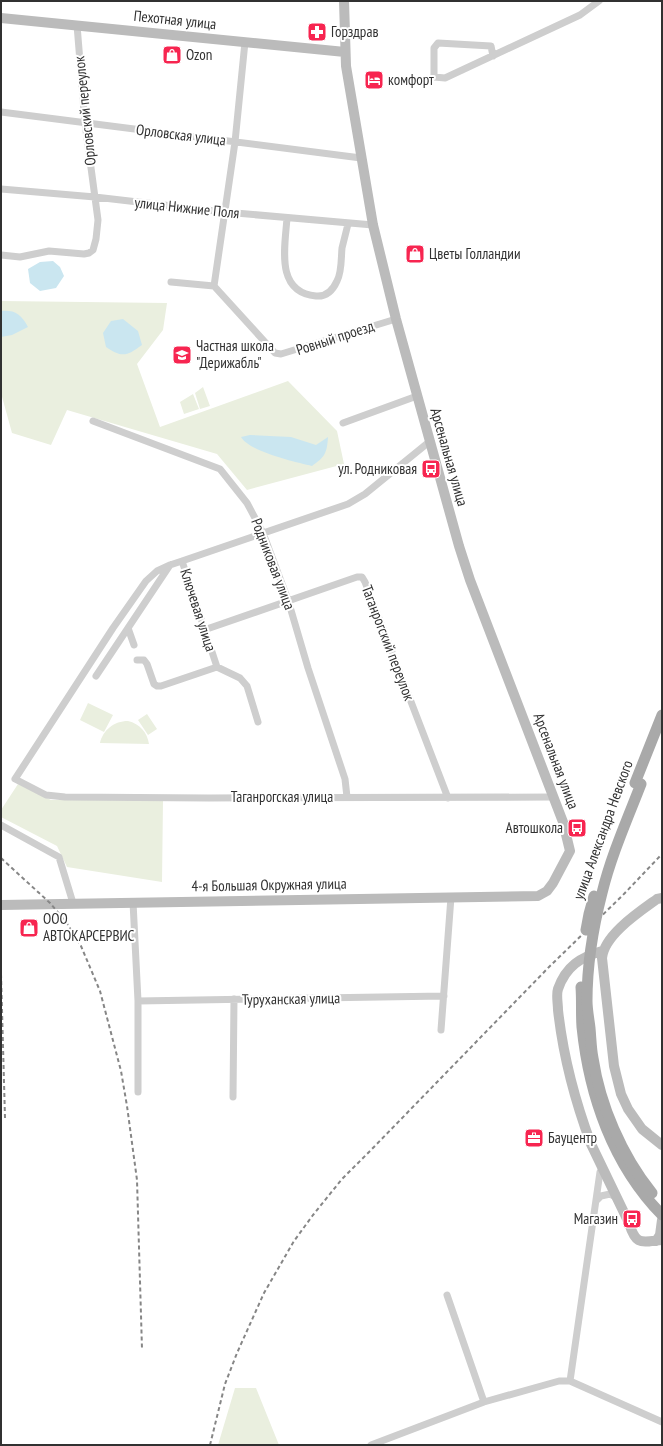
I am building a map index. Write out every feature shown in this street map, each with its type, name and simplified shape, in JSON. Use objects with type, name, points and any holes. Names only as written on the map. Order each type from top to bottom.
[{"type":"main road","name":"улица Александра Невского","points":[[649,1195],[620,1157],[603,1120],[592,1088],[582,1026],[581,987],[583,950],[589,914],[607,854],[638,784],[662,715]]},
{"type":"main road","points":[[638,784],[662,730]]},
{"type":"main road","points":[[649,1195],[662,1204]]},
{"type":"main road","points":[[649,1195],[662,1215]]},
{"type":"street","name":"Арсенальная улица","points":[[344,1],[346,66],[361,158],[373,225],[396,319],[429,442],[470,580],[566,829],[570,851],[547,891],[538,896]]},
{"type":"street","points":[[493,56],[491,46],[438,43],[434,48],[434,77],[445,78],[493,56],[580,15],[599,1]]},
{"type":"street","name":"Пехотная улица","points":[[1,18],[345,52]]},
{"type":"street","name":"Орловский переулок","points":[[1,255],[20,257],[49,251],[89,253],[93,250],[98,220],[85,123],[77,25]]},
{"type":"street","points":[[170,282],[214,286],[235,142],[245,42]]},
{"type":"street","name":"Орловская улица","points":[[1,112],[361,158]]},
{"type":"street","name":"улица Нижние Поля","points":[[1,189],[95,197],[224,212],[373,225]]},
{"type":"street","points":[[287,218],[284,260],[288,277],[297,290],[308,296],[320,297],[329,292],[338,280],[342,248],[348,224]]},
{"type":"street","name":"Ровный проезд","points":[[214,286],[275,353],[280,354],[396,319]]},
{"type":"street","points":[[343,423],[417,396]]},
{"type":"street","name":"Родниковая улица","points":[[93,422],[220,469],[247,502],[263,533],[288,600],[308,668],[345,780],[347,797]]},
{"type":"street","name":"Ключевая улица","points":[[137,660],[144,660],[147,664],[154,684],[157,686],[161,686],[217,667],[182,561],[348,504],[365,494],[429,442]]},
{"type":"street","points":[[96,676],[170,565],[182,561]]},
{"type":"street","name":"Таганрогская улица","points":[[170,565],[157,571],[146,581],[113,628],[15,778],[46,795],[65,796],[448,798],[553,797]]},
{"type":"street","name":"Таганрогский переулок","points":[[204,630],[356,577],[362,577],[448,798]]},
{"type":"street","points":[[128,628],[134,645]]},
{"type":"street","points":[[217,667],[240,678],[247,686],[258,722]]},
{"type":"street","points":[[1,825],[58,857],[73,903]]},
{"type":"street","name":"4-я Большая Окружная улица","points":[[1,905],[538,896]]},
{"type":"street","points":[[441,1030],[451,897]]},
{"type":"street","points":[[662,898],[657,899],[632,918],[607,943],[602,954],[614,1066],[621,1094],[628,1109],[642,1129],[662,1145]]},
{"type":"street","points":[[133,902],[138,1001],[138,1092]]},
{"type":"street","points":[[602,954],[570,969],[558,990],[557,996],[561,1033],[574,1089],[586,1131],[632,1232],[637,1239],[642,1242],[659,1240],[662,1220]]},
{"type":"street","name":"Туруханская улица","points":[[138,1001],[444,996]]},
{"type":"street","points":[[233,1097],[234,1000]]},
{"type":"street","points":[[570,1381],[600,1172],[603,1170]]},
{"type":"street","points":[[596,1200],[601,1196],[610,1194],[617,1198]]},
{"type":"street","points":[[447,1295],[484,1402]]},
{"type":"street","points":[[370,1445],[484,1402],[549,1383],[570,1381],[662,1422]]},
{"type":"green space","points":[[1,301],[167,303],[163,330],[137,364],[160,427],[288,381],[337,431],[344,464],[247,490],[217,454],[67,410],[51,445],[12,433],[1,393]]},
{"type":"green space","points":[[203,387],[210,406],[200,409],[195,393]]},
{"type":"green space","points":[[193,394],[199,409],[184,414],[180,402]]},
{"type":"green space","points":[[88,703],[113,715],[104,732],[80,720]]},
{"type":"green space","points":[[147,714],[157,729],[148,735],[138,720]]},
{"type":"green space","points":[[128,721],[136,724],[145,732],[149,744],[100,743],[106,730],[118,723]]},
{"type":"green space","points":[[18,784],[51,800],[163,800],[162,882],[67,867],[57,846],[1,817],[1,810]]},
{"type":"green space","points":[[235,1388],[256,1388],[279,1445],[218,1445]]},
{"type":"water","points":[[53,261],[60,267],[64,276],[56,288],[40,291],[30,283],[28,269],[40,262]]},
{"type":"water","points":[[1,311],[14,312],[23,319],[28,327],[12,335],[1,337]]},
{"type":"water","points":[[123,319],[138,331],[142,345],[132,352],[120,354],[106,347],[103,333],[111,321]]},
{"type":"water","points":[[250,435],[291,437],[316,445],[328,437],[327,447],[323,457],[312,466],[263,452],[246,442],[241,437]]},
{"type":"railway","points":[[210,1445],[225,1384],[237,1353],[264,1293],[294,1241],[313,1215],[342,1179],[549,967],[623,895],[662,854]]},
{"type":"railway","points":[[1,858],[50,903],[66,922],[81,946],[100,991],[121,1071],[137,1180],[142,1349]]},
{"type":"railway","points":[[1,974],[5,1118]]},
{"type":"place","name":"Горздрав","points":[[317,32]]},
{"type":"place","name":"Ozon","points":[[172,55]]},
{"type":"place","name":"комфорт","points":[[374,80]]},
{"type":"place","name":"Цветы Голландии","points":[[415,254]]},
{"type":"place","name":"Частная школа \"Дерижабль\"","points":[[182,355]]},
{"type":"place","name":"ул. Родниковая","points":[[431,469]]},
{"type":"place","name":"Автошкола","points":[[577,828]]},
{"type":"place","name":"ООО АВТОКАРСЕРВИС","points":[[29,928]]},
{"type":"place","name":"Бауцентр","points":[[534,1138]]},
{"type":"place","name":"Магазин","points":[[632,1219]]}]
